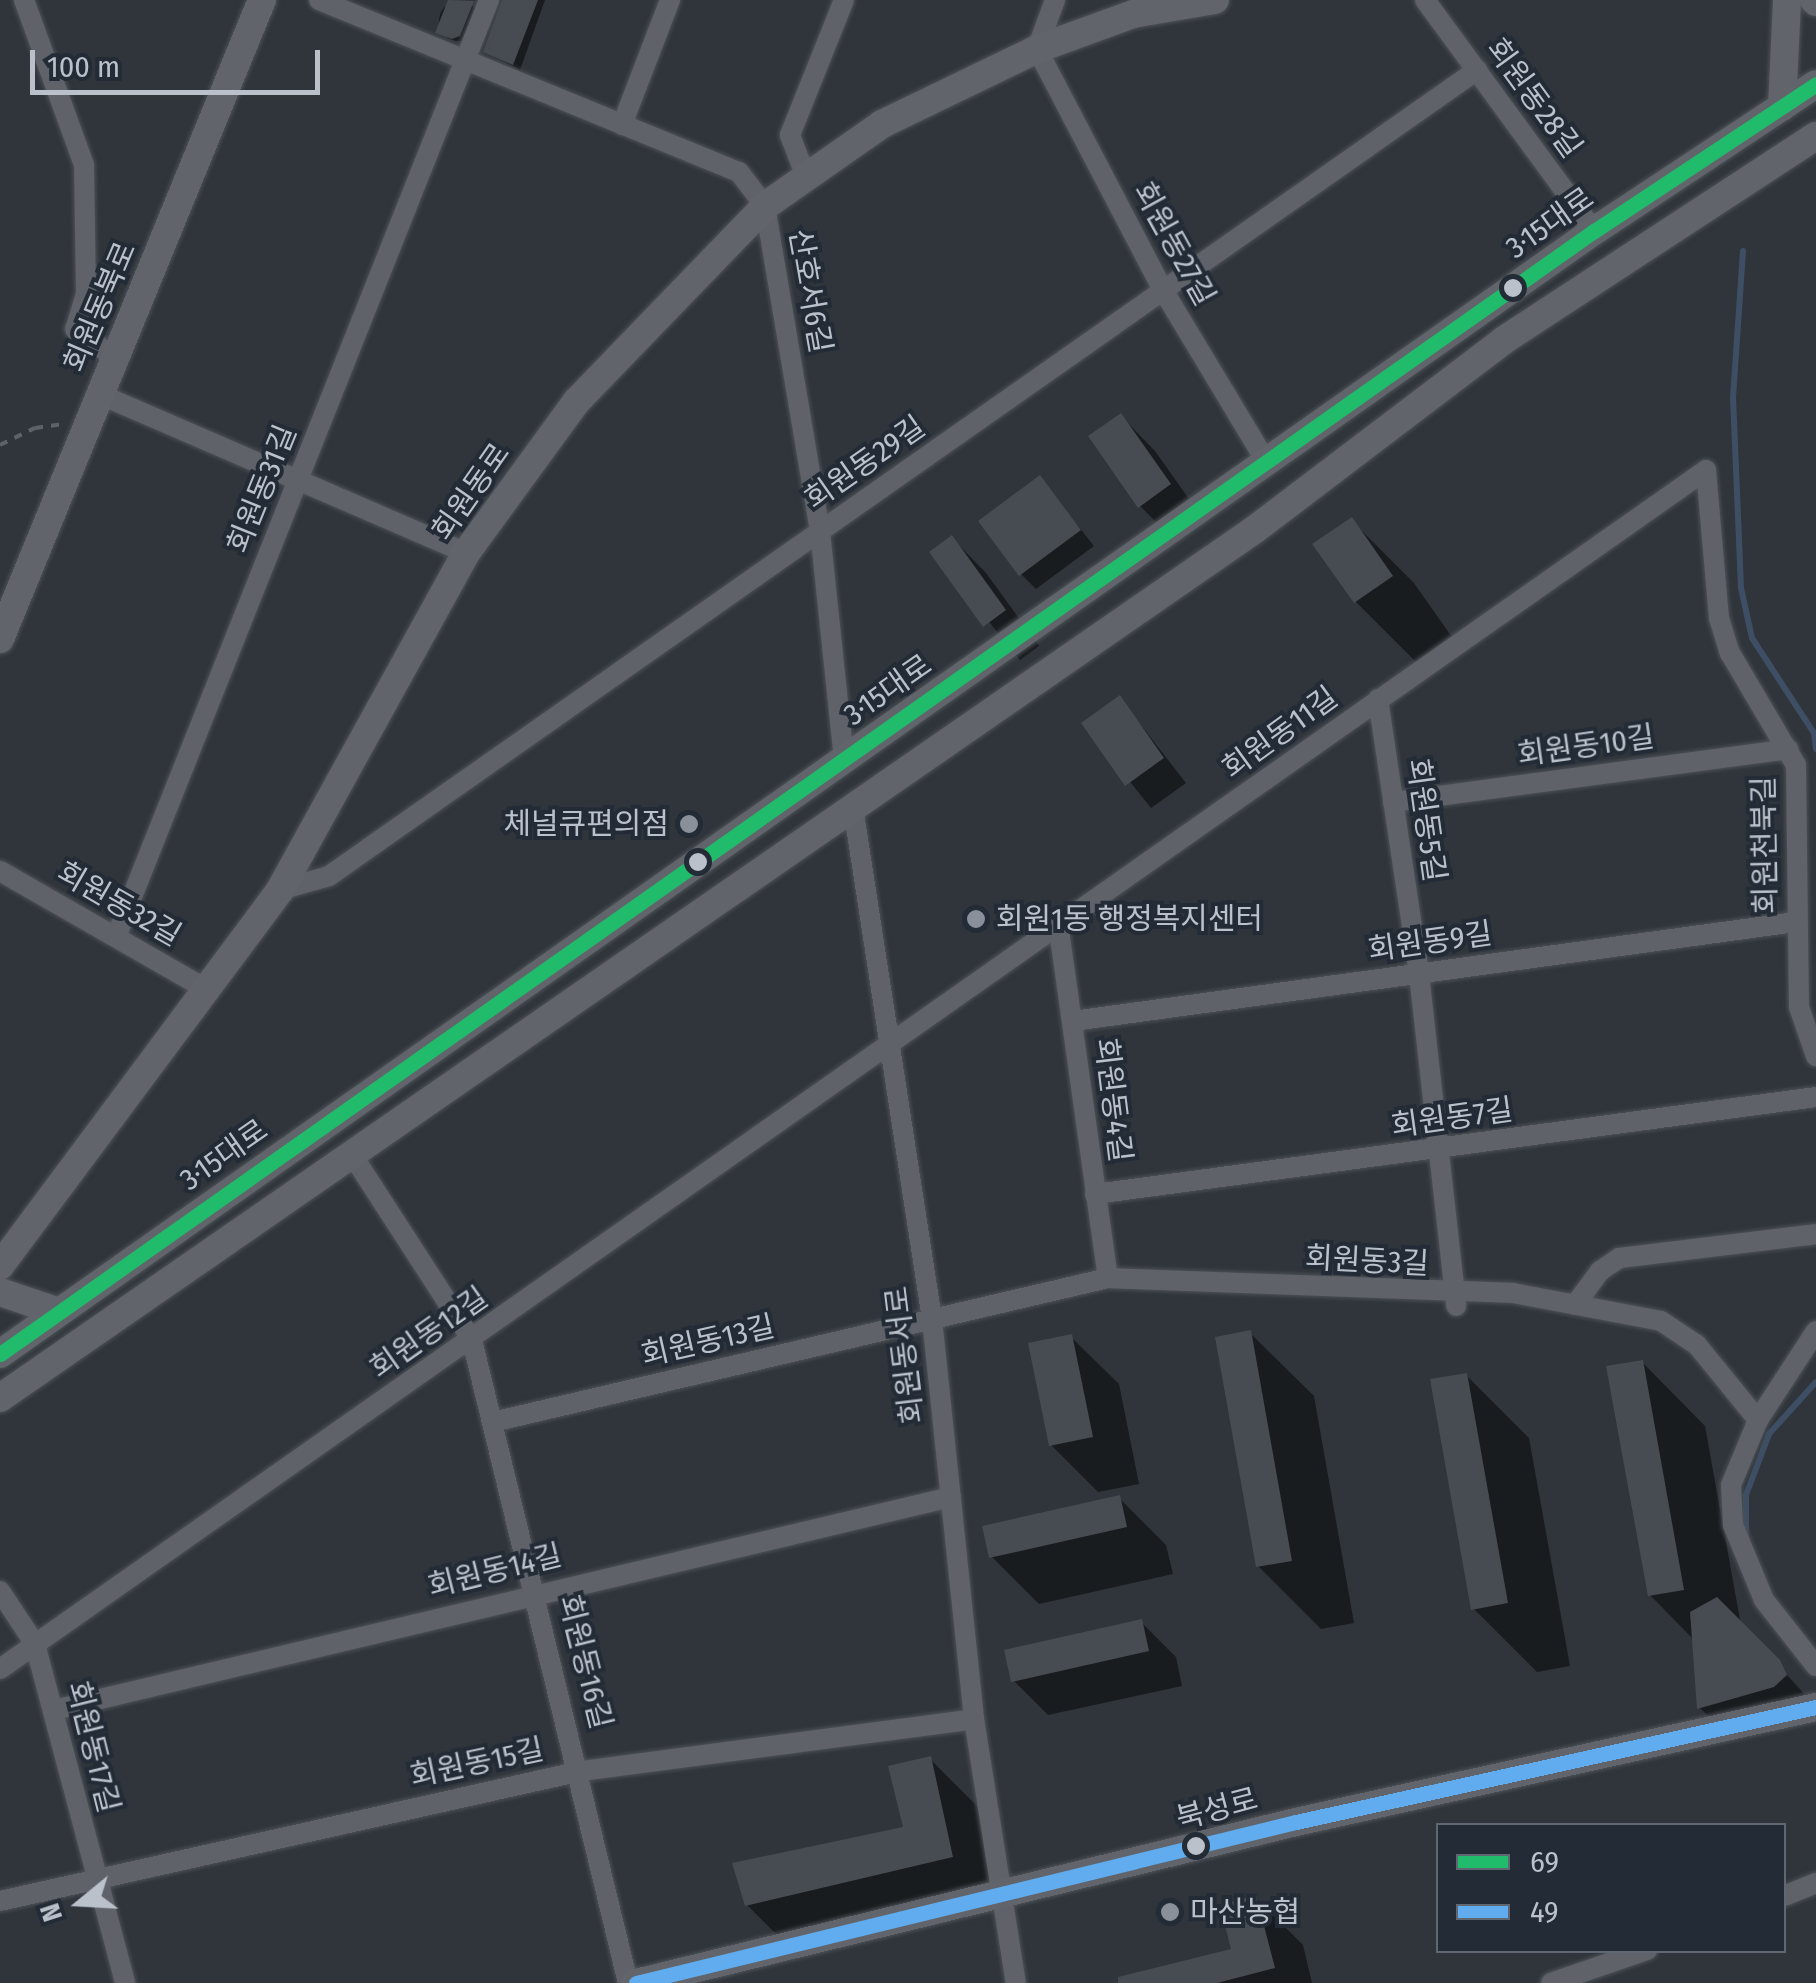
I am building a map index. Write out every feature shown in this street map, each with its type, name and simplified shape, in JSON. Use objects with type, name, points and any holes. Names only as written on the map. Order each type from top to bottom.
[{"type":"main road","name":"회원동북로","points":[[0,639],[262,0]]},
{"type":"main road","name":"회원동로","points":[[0,1266],[280,890],[466,553],[576,401],[765,206],[882,124],[1037,48],[1133,14],[1215,0]]},
{"type":"main road","points":[[1782,107],[1787,0]]},
{"type":"main road","name":"3·15대로","points":[[0,1354],[1594,231],[1816,84]]},
{"type":"main road","points":[[0,1398],[1254,530],[1504,340],[1816,136]]},
{"type":"main road","points":[[0,1292],[59,1312]]},
{"type":"main road","name":"북성로","points":[[632,1983],[1003,1898],[1296,1822],[1816,1707]]},
{"type":"street","points":[[24,0],[84,165],[86,294],[75,329],[114,357]]},
{"type":"street","name":"산호서6길","points":[[319,0],[739,172],[765,206],[820,531],[844,760]]},
{"type":"street","name":"회원동31길","points":[[116,938],[489,0]]},
{"type":"street","points":[[622,125],[670,0]]},
{"type":"street","points":[[806,177],[790,135],[844,0]]},
{"type":"street","points":[[1037,48],[1055,0]]},
{"type":"street","name":"회원동28길","points":[[1426,0],[1594,231]]},
{"type":"street","name":"회원동27길","points":[[1037,48],[1163,290],[1267,464]]},
{"type":"street","name":"회원동29길","points":[[280,890],[329,876],[1477,70]]},
{"type":"street","points":[[99,394],[466,553]]},
{"type":"street","name":"회원동11길","points":[[892,1047],[1706,470]]},
{"type":"street","name":"회원천북길","points":[[1706,470],[1719,618],[1730,653],[1796,765],[1800,806],[1796,922],[1799,1007],[1816,1056]]},
{"type":"street","name":"회원동5길","points":[[1378,699],[1419,974],[1455,1302]]},
{"type":"street","name":"회원동10길","points":[[1392,802],[1788,749]]},
{"type":"street","name":"회원동서로","points":[[852,807],[932,1318],[974,1719],[1016,1983]]},
{"type":"street","name":"회원동32길","points":[[0,872],[208,990]]},
{"type":"street","name":"회원동9길","points":[[1073,1022],[1796,922]]},
{"type":"street","name":"회원동4길","points":[[1059,930],[1108,1278]]},
{"type":"street","name":"회원동12길","points":[[0,1669],[892,1047]]},
{"type":"street","name":"회원동7길","points":[[1095,1194],[1439,1151],[1816,1096]]},
{"type":"street","name":"회원동16길","points":[[351,1154],[472,1340],[497,1421],[632,1983]]},
{"type":"street","points":[[1575,1306],[1600,1272],[1619,1258],[1816,1234]]},
{"type":"street","name":"회원동3길","points":[[932,1318],[1108,1278],[1455,1302],[1513,1293],[1661,1321],[1697,1344],[1758,1420]]},
{"type":"street","name":"회원동13길","points":[[497,1421],[932,1318]]},
{"type":"street","points":[[1816,1331],[1758,1420],[1731,1485],[1733,1524],[1764,1600],[1816,1666]]},
{"type":"street","name":"회원동14길","points":[[54,1710],[536,1591],[951,1496]]},
{"type":"street","name":"회원동17길","points":[[0,1591],[35,1644],[125,1983]]},
{"type":"street","name":"회원동15길","points":[[0,1901],[581,1771],[974,1719]]},
{"type":"street","points":[[1786,1895],[1816,1883]]},
{"type":"street","points":[[1550,1983],[1638,1953]]},
{"type":"path","points":[[0,445],[35,428],[87,423]]},
{"type":"building","points":[[448,0],[474,1],[460,36],[452,39],[435,33]]},
{"type":"building","points":[[502,0],[538,0],[513,65],[483,52]]},
{"type":"building","points":[[1121,413],[1171,484],[1138,508],[1088,436]]},
{"type":"building","points":[[1040,475],[1081,530],[1019,576],[978,521]]},
{"type":"building","points":[[1352,517],[1393,576],[1354,603],[1312,544]]},
{"type":"building","points":[[952,535],[1006,610],[983,627],[929,552]]},
{"type":"building","points":[[1120,695],[1164,758],[1125,786],[1081,723]]},
{"type":"building","points":[[1251,1330],[1292,1561],[1256,1567],[1215,1337]]},
{"type":"building","points":[[1072,1334],[1093,1437],[1049,1446],[1028,1343]]},
{"type":"building","points":[[1643,1360],[1684,1590],[1648,1596],[1606,1366]]},
{"type":"building","points":[[1467,1373],[1508,1603],[1471,1610],[1430,1379]]},
{"type":"building","points":[[1120,1495],[1127,1527],[989,1558],[982,1526]]},
{"type":"building","points":[[1717,1597],[1780,1660],[1787,1675],[1774,1687],[1697,1709],[1690,1612]]},
{"type":"building","points":[[1142,1619],[1149,1651],[1011,1682],[1004,1650]]},
{"type":"building","points":[[931,1756],[953,1857],[745,1906],[732,1863],[903,1827],[888,1766]]},
{"type":"building","points":[[1256,1895],[1275,1968],[1217,1983],[1118,1983],[1118,1977],[1231,1949],[1220,1905]]},
{"type":"waterway","points":[[1743,251],[1733,397],[1741,588],[1752,638],[1814,733],[1816,749]]},
{"type":"waterway","points":[[1746,1535],[1746,1495],[1769,1434],[1816,1382]]},
{"type":"transit line","name":"69","points":[[0,1354],[1594,231],[1816,84]]},
{"type":"transit line","name":"49","points":[[636,1983],[1296,1822],[1816,1707]]},
{"type":"place","name":"체널큐편의점","points":[[689,824]]},
{"type":"place","name":"회원1동 행정복지센터","points":[[976,919]]},
{"type":"place","name":"마산농협","points":[[1170,1912]]}]
